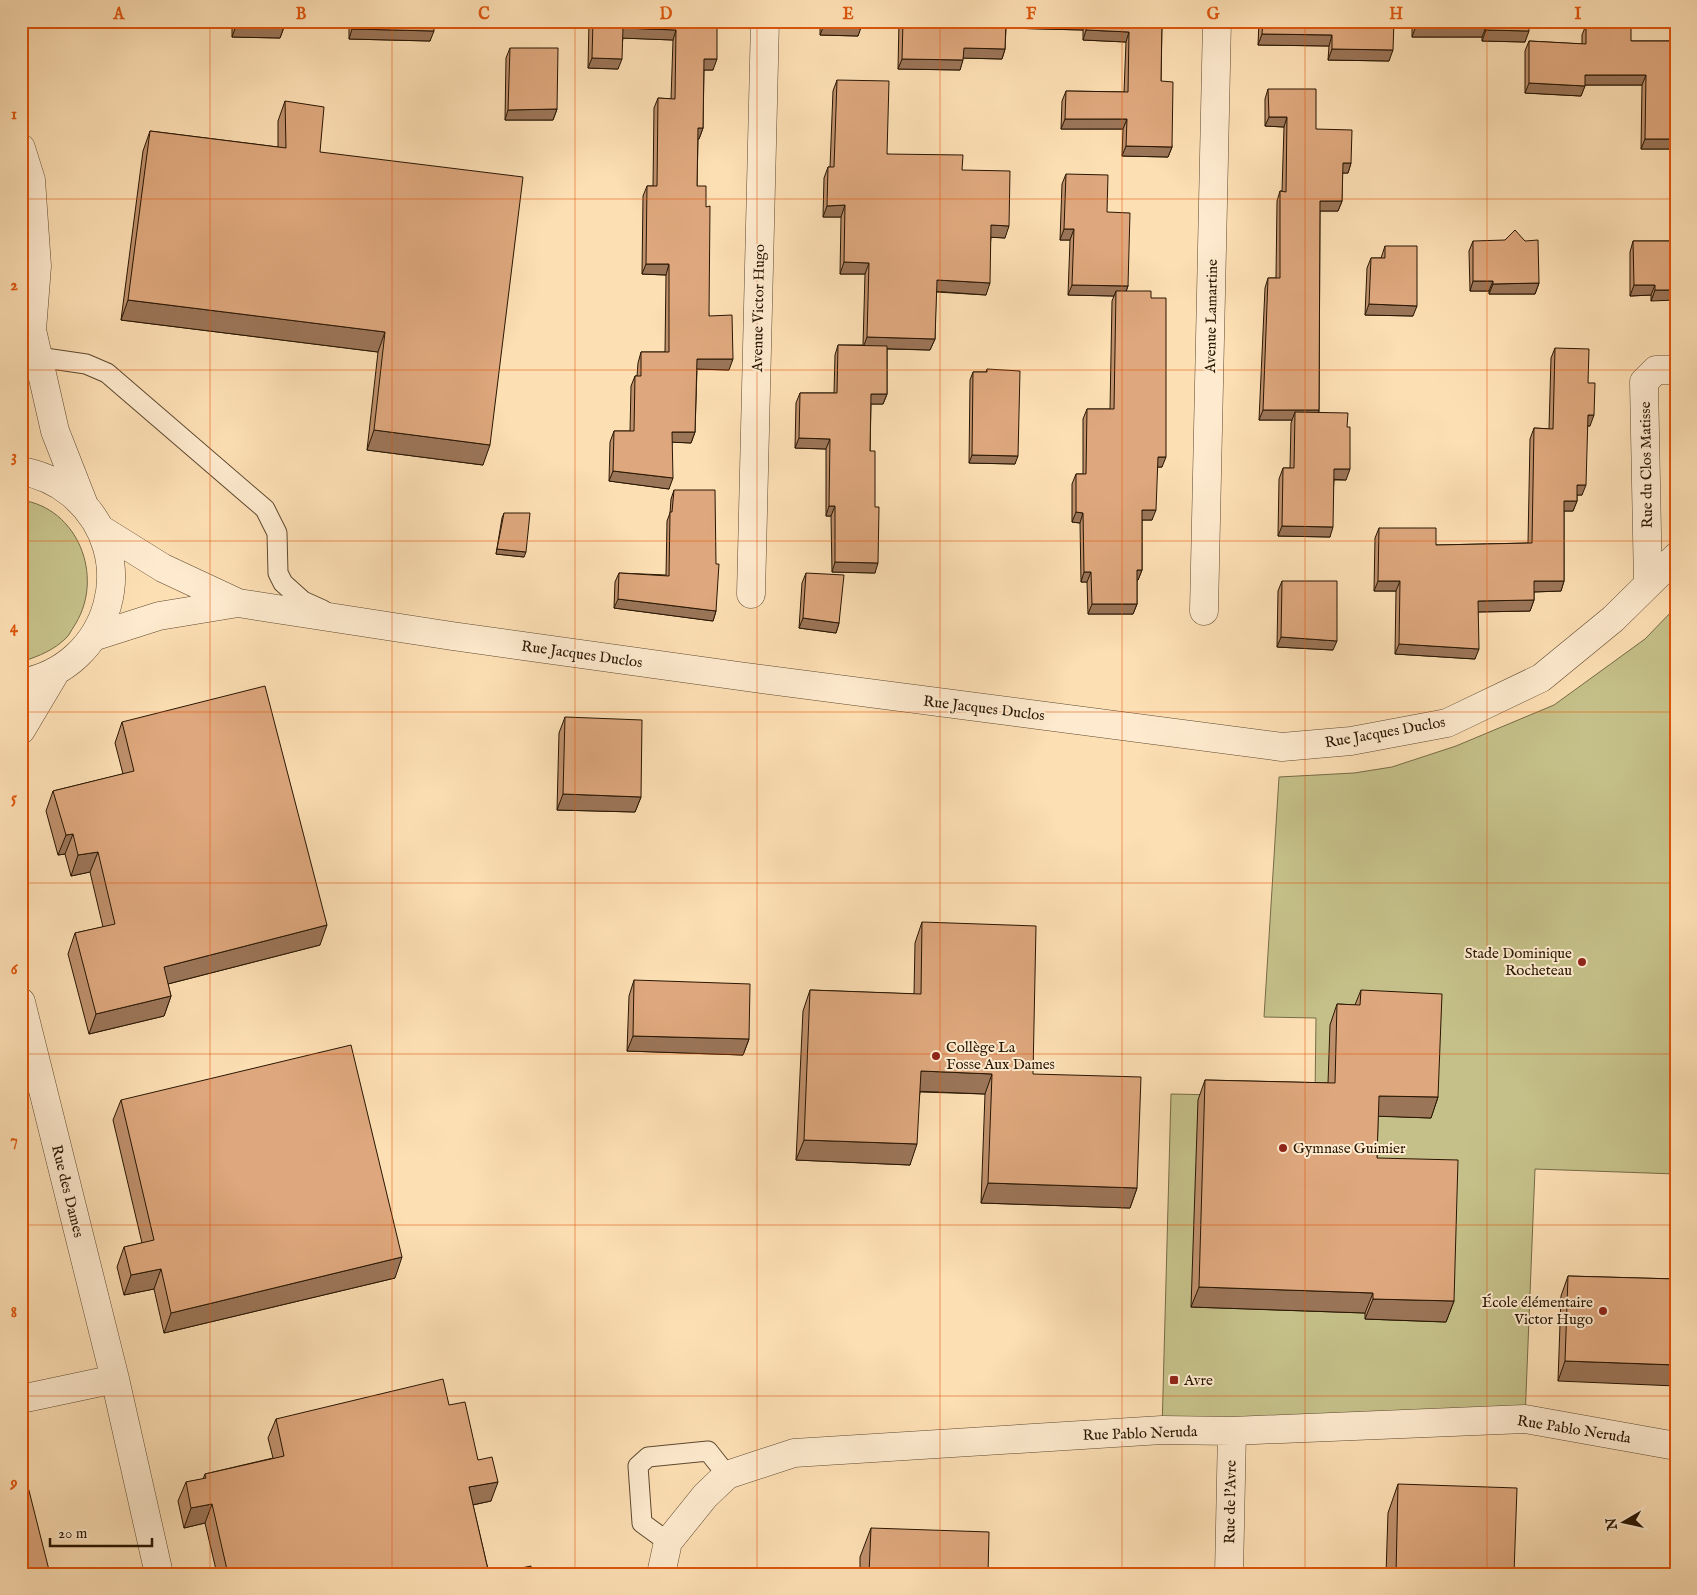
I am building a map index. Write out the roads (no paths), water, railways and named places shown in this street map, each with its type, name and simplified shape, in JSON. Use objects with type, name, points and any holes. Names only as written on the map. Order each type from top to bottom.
[{"type":"street","name":"Avenue Victor Hugo","points":[[751,594],[765,21]]},
{"type":"street","name":"Avenue Lamartine","points":[[1204,611],[1217,21]]},
{"type":"street","points":[[21,148],[31,180],[36,256],[30,346],[55,431],[84,505]]},
{"type":"street","name":"Rue du Clos Matisse","points":[[1648,584],[1644,382],[1656,370],[1676,370]]},
{"type":"street","name":"Rue Jacques Duclos","points":[[21,471],[34,473],[61,485],[84,505],[102,530],[110,557],[112,585],[106,612],[93,637],[76,658],[55,673],[21,683]]},
{"type":"street","name":"Rue Jacques Duclos","points":[[102,530],[163,568],[238,603],[739,676],[1282,747],[1352,741],[1447,723],[1540,678],[1613,619],[1676,557]]},
{"type":"street","name":"Rue Jacques Duclos","points":[[93,637],[159,616],[238,603]]},
{"type":"street","points":[[21,730],[55,673]]},
{"type":"street","name":"Rue des Dames","points":[[21,1002],[115,1379],[159,1574]]},
{"type":"street","points":[[21,1399],[115,1379]]},
{"type":"street","name":"Rue Pablo Neruda","points":[[661,1574],[668,1542],[705,1496],[727,1475],[794,1453],[1162,1430],[1232,1431],[1525,1419],[1676,1446]]},
{"type":"street","name":"Rue de l'Avre","points":[[1229,1574],[1232,1431]]},
{"type":"lane","points":[[30,346],[86,364],[107,373],[265,509],[277,533],[278,573],[283,583],[303,601],[342,619]]},
{"type":"lane","points":[[668,1542],[642,1523],[638,1466],[648,1457],[708,1451],[727,1475]]},
{"type":"place","name":"Stade Dominique Rocheteau","points":[[1582,962]]},
{"type":"place","name":"Collège La Fosse Aux Dames","points":[[936,1056]]},
{"type":"place","name":"Gymnase Guimier","points":[[1283,1148]]},
{"type":"place","name":"École élémentaire Victor Hugo","points":[[1603,1311]]},
{"type":"place","name":"Avre","points":[[1174,1380]]}]
